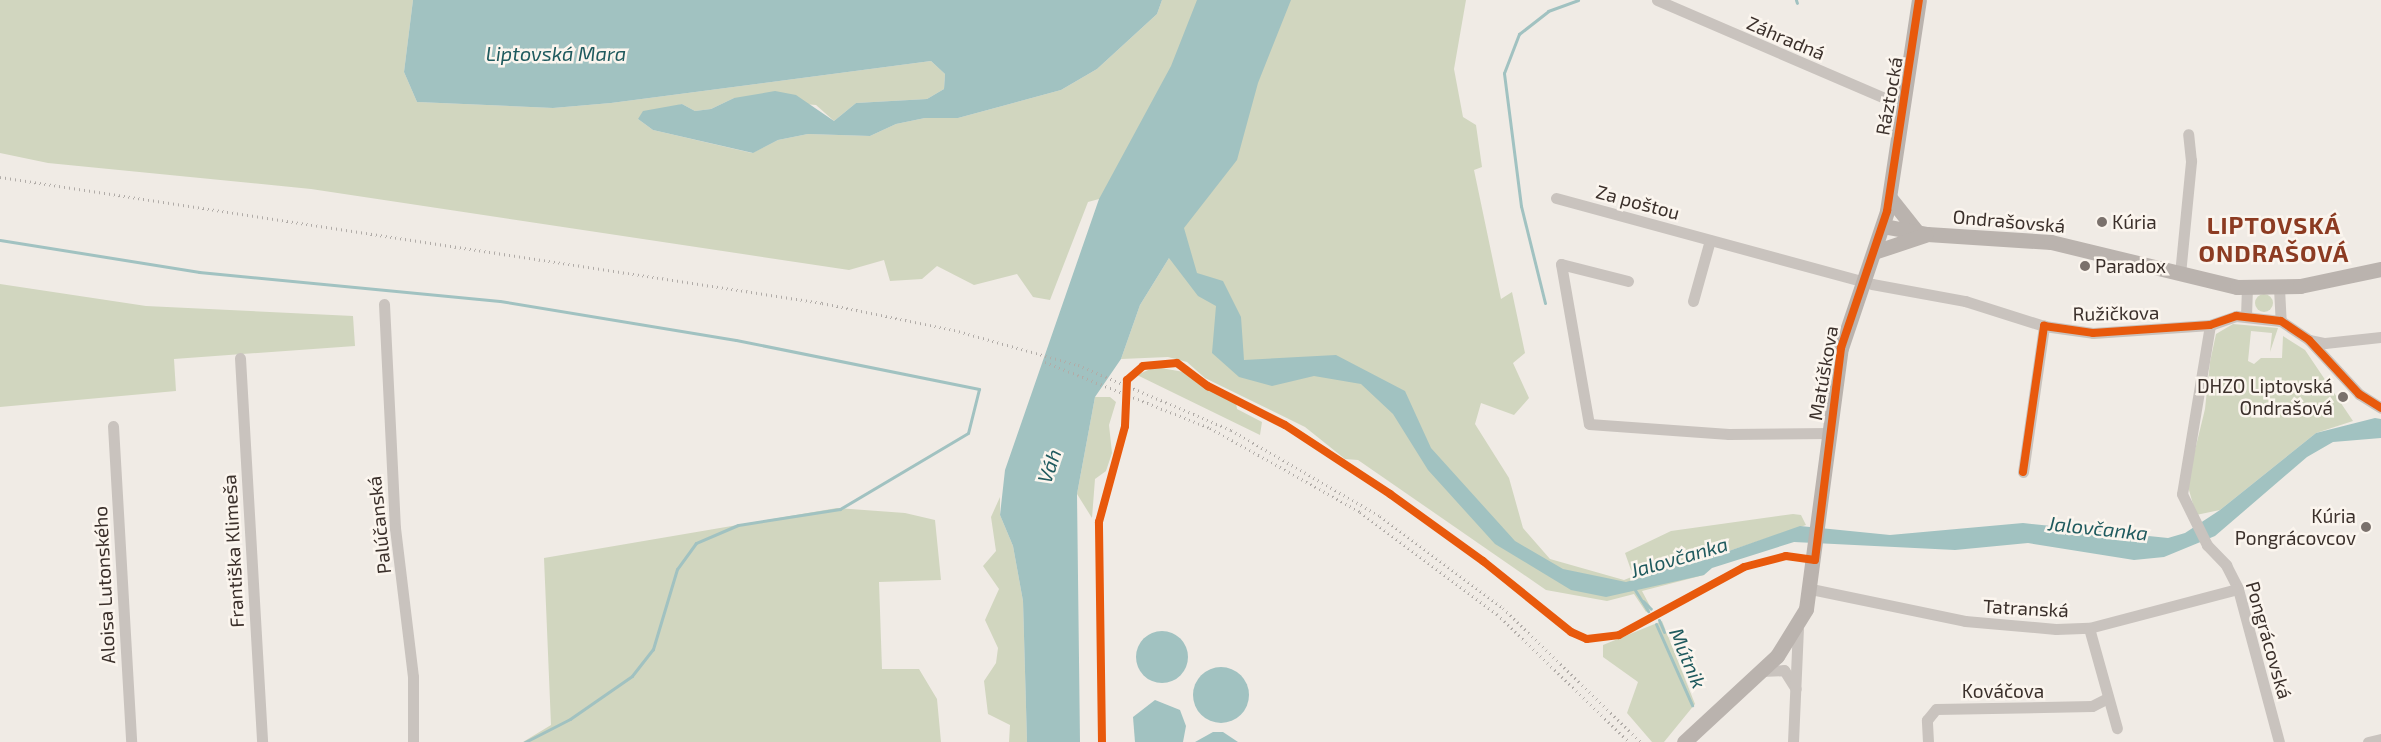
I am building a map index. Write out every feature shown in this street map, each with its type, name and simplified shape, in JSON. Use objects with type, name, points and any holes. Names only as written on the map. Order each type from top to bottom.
[{"type":"main road","name":"Ráztocká","points":[[1890,198],[1919,0]]},
{"type":"main road","name":"Matúškova","points":[[1798,629],[1811,589],[1822,514],[1829,434],[1841,348],[1861,280],[1874,252],[1890,198]]},
{"type":"main road","points":[[1890,198],[1922,233]]},
{"type":"main road","name":"Ondrašovská","points":[[1883,226],[1922,233],[2051,242],[2180,274],[2247,288],[2279,288],[2381,269]]},
{"type":"main road","name":"Ondrašovská","points":[[1874,252],[1922,233]]},
{"type":"main road","points":[[1684,742],[1761,671],[1798,629]]},
{"type":"street","name":"Záhradná","points":[[1657,0],[1903,106]]},
{"type":"street","points":[[2180,274],[2192,161],[2188,134]]},
{"type":"street","name":"Za poštou","points":[[1556,198],[1861,280]]},
{"type":"street","points":[[1693,301],[1710,240]]},
{"type":"street","points":[[1628,281],[1561,264],[1589,424],[1729,434],[1829,434]]},
{"type":"street","name":"Ružičkova","points":[[1861,280],[1965,301],[2044,326],[2093,333],[2210,325],[2246,316]]},
{"type":"street","points":[[2247,288],[2246,316],[2281,321],[2309,340],[2359,394],[2381,408]]},
{"type":"street","points":[[2279,288],[2281,321]]},
{"type":"street","name":"Palúčanská","points":[[384,304],[387,421],[413,676],[413,742]]},
{"type":"street","name":"Pongrácovská","points":[[2210,325],[2198,409],[2181,481],[2193,520],[2207,545],[2226,565],[2238,589],[2279,742]]},
{"type":"street","points":[[2023,472],[2044,326]]},
{"type":"street","points":[[2309,340],[2325,343],[2381,337]]},
{"type":"street","name":"Františka Klimeša","points":[[240,358],[262,742]]},
{"type":"street","name":"Aloisa Lutonského","points":[[113,426],[131,742]]},
{"type":"street","name":"Tatranská","points":[[1811,589],[2003,627],[2089,628],[2238,589]]},
{"type":"street","points":[[2089,628],[2106,699],[2117,728]]},
{"type":"street","name":"Matúškova","points":[[1792,742],[1797,691],[1798,629]]},
{"type":"street","points":[[1761,671],[1784,670],[1797,691]]},
{"type":"street","name":"Kováčova","points":[[1928,742],[1927,720],[1936,709],[2092,706],[2106,699]]},
{"type":"street","points":[[2368,742],[2381,738]]},
{"type":"green space","points":[[0,0],[413,0],[404,72],[417,102],[553,108],[611,103],[931,61],[945,74],[944,89],[927,99],[856,103],[834,121],[816,105],[734,98],[711,109],[695,111],[682,104],[638,119],[653,130],[752,153],[778,140],[808,134],[870,136],[896,124],[925,118],[958,118],[1061,90],[1097,69],[1157,14],[1162,0],[1466,0],[1454,69],[1463,117],[1476,125],[1482,167],[1474,170],[1501,299],[1512,292],[1525,353],[1513,363],[1529,398],[1514,415],[1481,403],[1475,424],[1509,478],[1523,528],[1550,559],[1624,580],[1639,574],[1631,570],[1625,553],[1671,531],[1793,514],[1801,515],[1806,525],[1726,552],[1696,556],[1704,575],[1642,591],[1651,608],[1646,612],[1634,594],[1607,601],[1546,590],[1358,460],[1345,459],[1305,427],[1205,378],[1187,362],[1168,357],[1121,359],[1140,305],[1169,258],[1134,234],[1099,199],[1088,202],[1050,300],[1033,297],[1017,274],[974,285],[937,266],[922,279],[890,281],[884,260],[849,270],[311,189],[48,163],[0,153]]},
{"type":"green space","points":[[0,284],[146,306],[353,316],[355,346],[174,359],[176,391],[0,407]]},
{"type":"green space","points":[[2264,294],[2270,297],[2273,303],[2270,309],[2264,312],[2258,309],[2255,303],[2258,297]]},
{"type":"green space","points":[[2233,324],[2278,328],[2270,352],[2272,333],[2251,331],[2248,361],[2254,364],[2261,358],[2282,358],[2283,336],[2305,350],[2353,421],[2316,433],[2220,510],[2196,515],[2187,483],[2205,409],[2210,362],[2216,334]]},
{"type":"green space","points":[[1155,367],[1184,372],[1200,385],[1236,402],[1237,409],[1262,422],[1260,435],[1137,375]]},
{"type":"green space","points":[[1095,397],[1110,397],[1116,402],[1109,425],[1112,453],[1106,471],[1095,479],[1092,518],[1077,494]]},
{"type":"green space","points":[[1000,497],[1000,515],[1013,546],[1023,601],[1027,742],[1009,742],[1010,725],[988,714],[984,681],[996,663],[998,648],[985,620],[999,589],[983,566],[996,551],[991,517]]},
{"type":"green space","points":[[837,508],[905,513],[935,520],[941,580],[879,582],[882,669],[919,669],[937,699],[941,742],[523,742],[551,725],[544,558]]},
{"type":"green space","points":[[1662,621],[1695,704],[1664,742],[1652,742],[1627,713],[1638,682],[1603,657],[1603,645]]},
{"type":"water","name":"Liptovská Mara","points":[[413,0],[1162,0],[1157,14],[1097,69],[1061,90],[958,118],[925,118],[896,124],[870,136],[808,134],[778,140],[753,153],[653,130],[638,119],[643,111],[682,104],[695,111],[711,109],[734,98],[775,91],[796,95],[834,121],[856,103],[927,99],[944,89],[945,74],[931,61],[611,103],[553,108],[417,102],[404,72]]},
{"type":"water","name":"Váh","points":[[1197,0],[1291,0],[1258,83],[1237,160],[1184,228],[1197,273],[1223,281],[1241,317],[1244,360],[1336,355],[1405,391],[1431,448],[1515,541],[1563,569],[1626,582],[1658,573],[1696,555],[1726,552],[1800,526],[1890,535],[2023,523],[2168,538],[2185,533],[2220,510],[2316,433],[2375,418],[2381,419],[2381,438],[2333,442],[2307,457],[2215,536],[2164,557],[2134,560],[2028,543],[1955,550],[1794,542],[1712,568],[1704,575],[1606,597],[1571,590],[1495,544],[1428,470],[1393,414],[1361,384],[1314,376],[1272,386],[1239,377],[1212,353],[1216,306],[1198,296],[1169,258],[1140,305],[1121,359],[1095,397],[1077,494],[1080,742],[1027,742],[1023,601],[1013,546],[1000,515],[1005,470],[1099,199],[1171,66]]},
{"type":"water","points":[[1157,631],[1167,631],[1177,635],[1184,642],[1188,657],[1184,672],[1177,679],[1167,683],[1157,683],[1147,679],[1140,672],[1136,662],[1136,652],[1140,642],[1147,635]]},
{"type":"water","points":[[1221,667],[1232,669],[1241,675],[1247,684],[1249,695],[1247,706],[1241,715],[1232,721],[1221,723],[1210,721],[1201,715],[1195,706],[1193,695],[1195,684],[1201,675],[1210,669]]},
{"type":"water","points":[[1155,700],[1180,710],[1186,726],[1183,742],[1135,742],[1133,717]]},
{"type":"water","points":[[1213,732],[1223,732],[1238,742],[1195,742]]},
{"type":"waterway","points":[[1545,303],[1521,206],[1504,73],[1519,34],[1548,11],[1578,0]]},
{"type":"waterway","points":[[0,240],[199,272],[500,301],[736,340],[979,389],[968,433],[840,509],[738,525],[696,543],[677,569],[653,649],[632,676],[570,719],[525,742]]},
{"type":"waterway","name":"Mútnik","points":[[1635,590],[1648,611]]},
{"type":"waterway","name":"Mútnik","points":[[1643,601],[1651,609]]},
{"type":"waterway","points":[[1659,620],[1664,632]]},
{"type":"waterway","name":"Mútnik","points":[[1656,624],[1692,705]]},
{"type":"railway","points":[[0,177],[822,303],[954,330],[1078,365],[1231,430],[1380,516],[1503,608],[1641,742]]},
{"type":"railway","points":[[1045,362],[1210,428],[1360,512],[1497,614],[1629,742]]},
{"type":"cycle path","points":[[1102,742],[1099,522],[1125,426],[1127,380],[1143,366],[1177,363],[1208,386],[1285,425],[1390,494],[1483,561],[1571,632],[1587,639],[1619,635],[1744,567],[1786,556],[1815,560],[1841,348],[1887,211],[1919,0]]},
{"type":"cycle path","points":[[2023,472],[2044,326],[2093,333],[2210,325],[2236,316],[2281,321],[2309,340],[2359,394],[2381,408]]},
{"type":"place","name":"Kúria","points":[[2102,222]]},
{"type":"place","name":"Paradox","points":[[2085,266]]},
{"type":"place","name":"DHZO Liptovská Ondrašová","points":[[2343,397]]},
{"type":"place","name":"Kúria Pongrácovcov","points":[[2366,527]]},
{"type":"district","name":"LIPTOVSKÁ ONDRAŠOVÁ","points":[[2274,239]]},
{"type":"water label","name":"Jalovčanka","points":[[2098,528]]},
{"type":"water label","name":"Jalovčanka","points":[[1679,557]]}]
